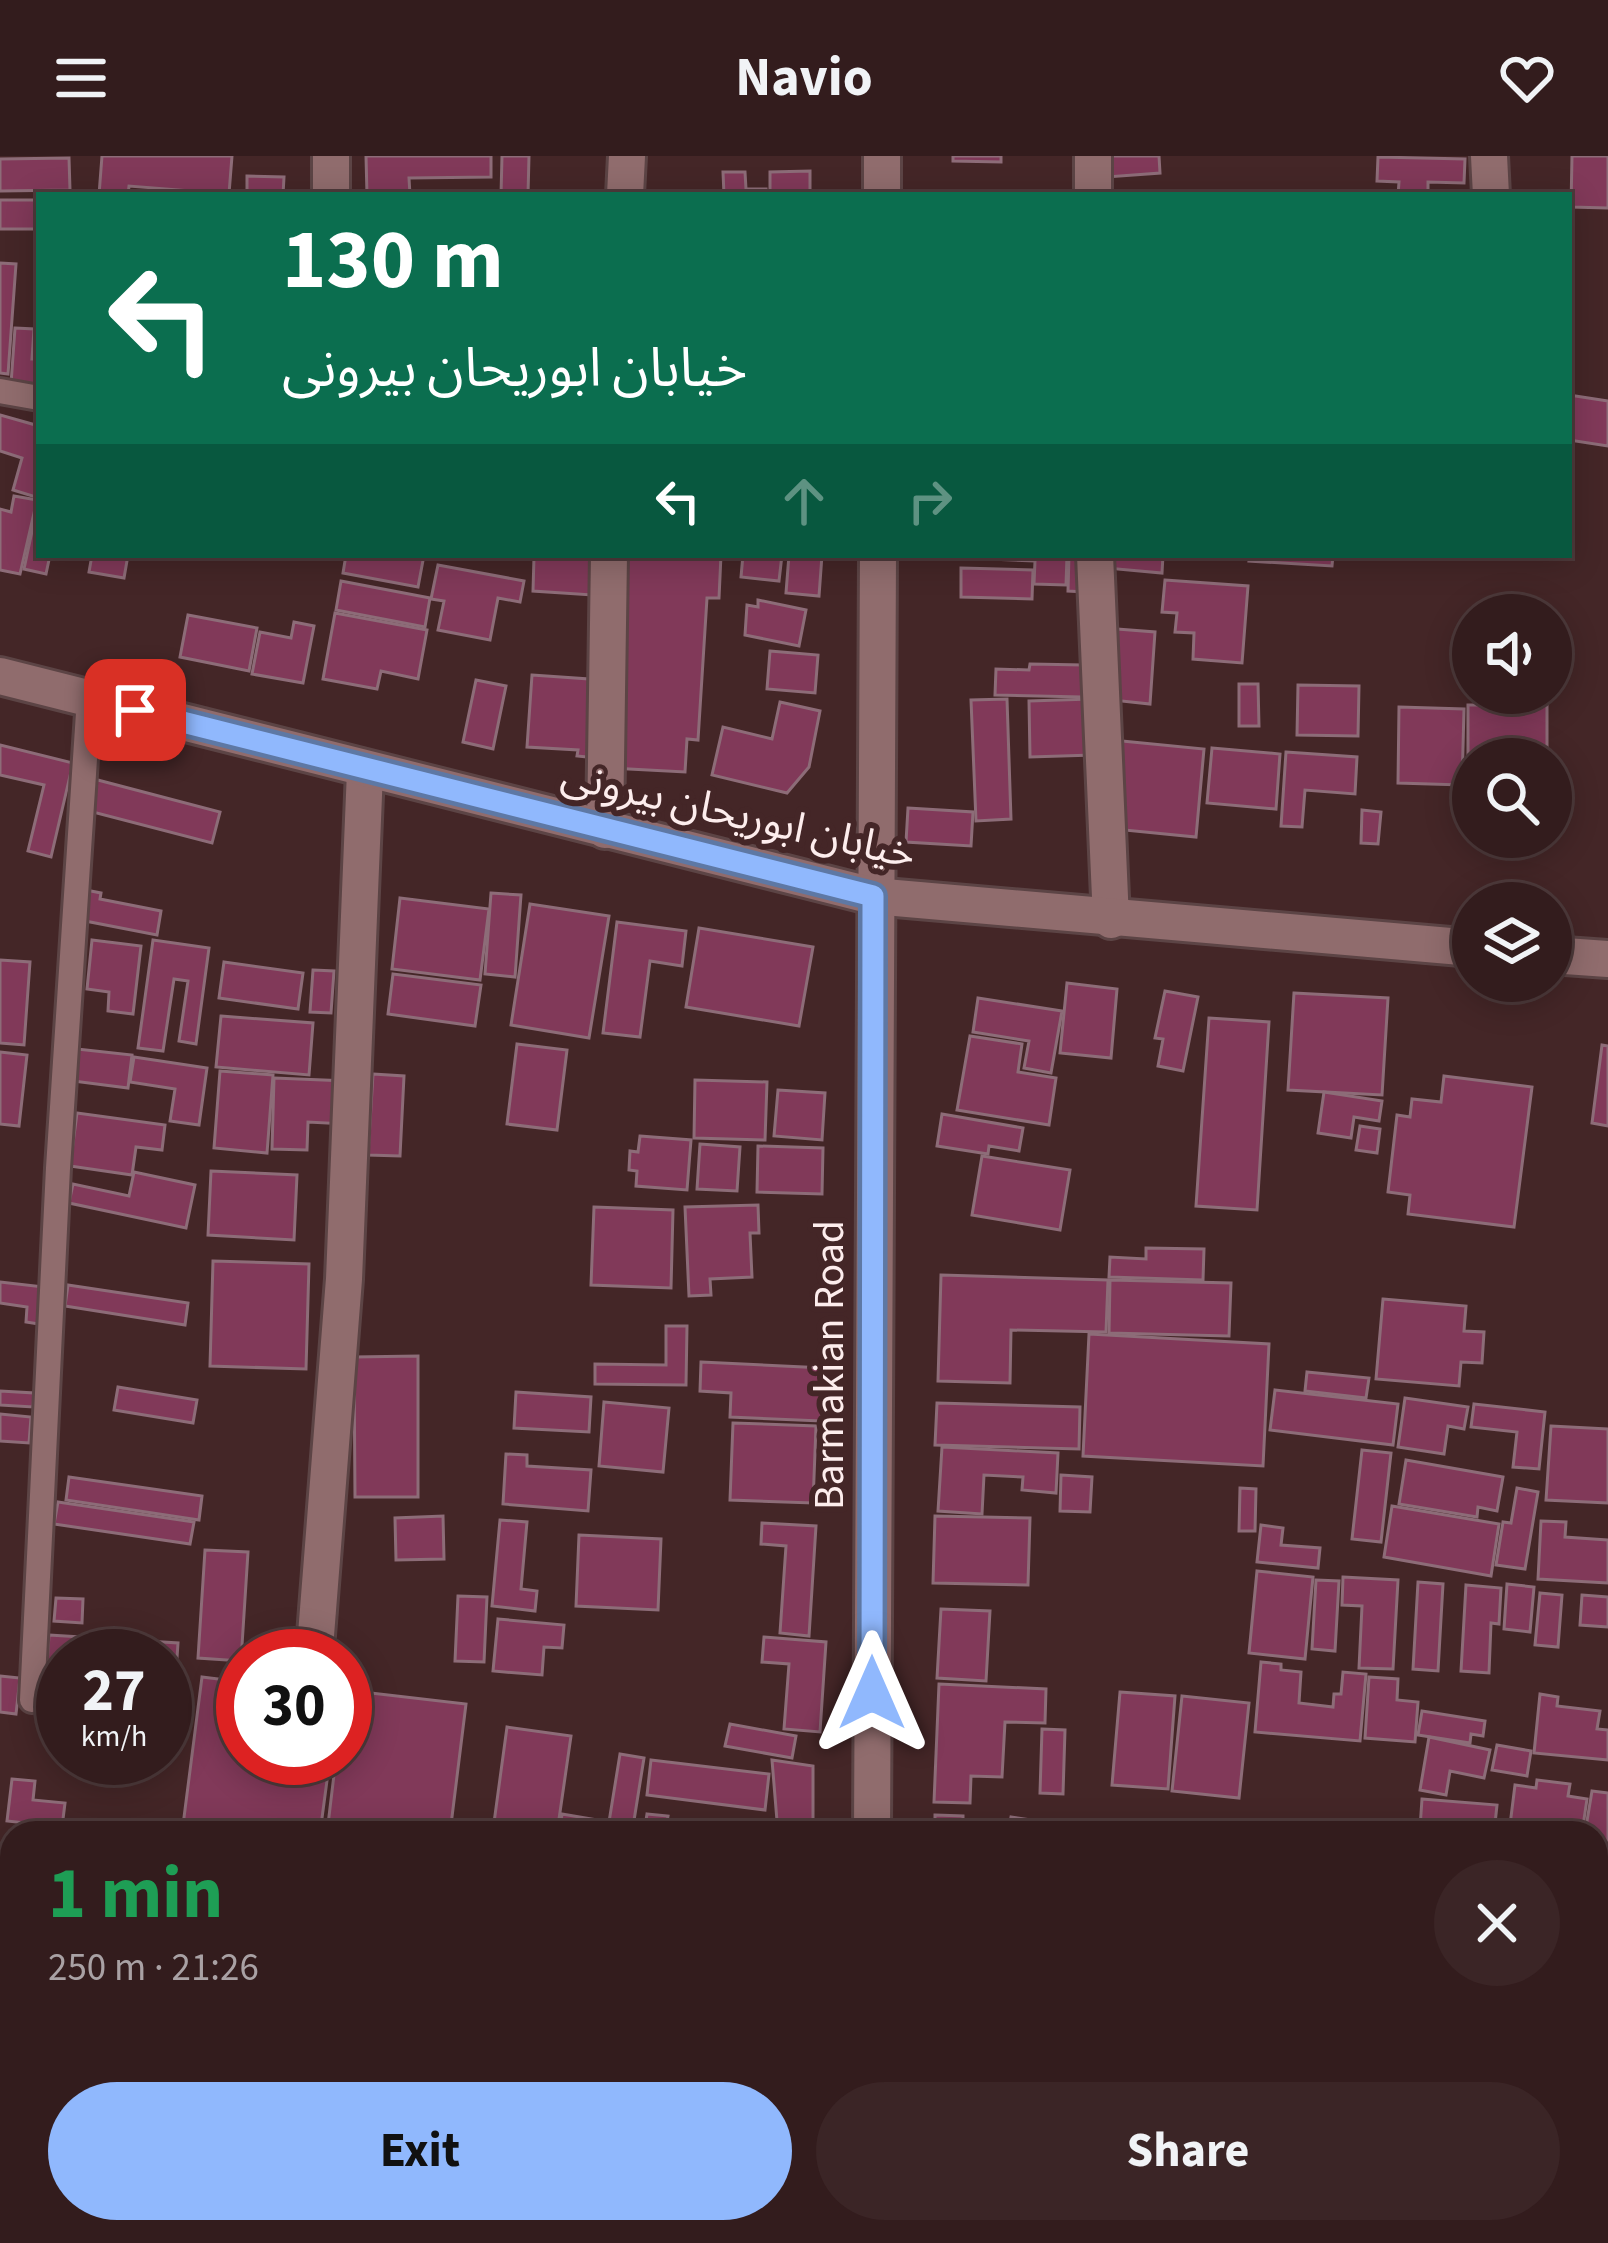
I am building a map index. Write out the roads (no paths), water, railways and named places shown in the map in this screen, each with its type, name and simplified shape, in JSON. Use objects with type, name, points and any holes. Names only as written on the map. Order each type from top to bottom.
[{"type":"street","points":[[625,192],[627,156]]},
{"type":"street","points":[[882,156],[882,192]]},
{"type":"street","points":[[1093,156],[1093,192]]},
{"type":"street","points":[[1490,156],[1491,192]]},
{"type":"street","points":[[605,830],[609,558]]},
{"type":"street","name":"Barmakian Road","points":[[872,1821],[878,558]]},
{"type":"street","points":[[1095,558],[1111,920]]},
{"type":"street","name":"خیابان ابوریحان بیرونی","points":[[0,676],[873,896],[1452,947]]},
{"type":"street","points":[[316,1629],[344,1279],[365,771]]},
{"type":"street","points":[[1572,956],[1608,959]]},
{"type":"lane","points":[[0,391],[36,397]]},
{"type":"lane","points":[[32,1700],[58,1168],[89,698]]}]
